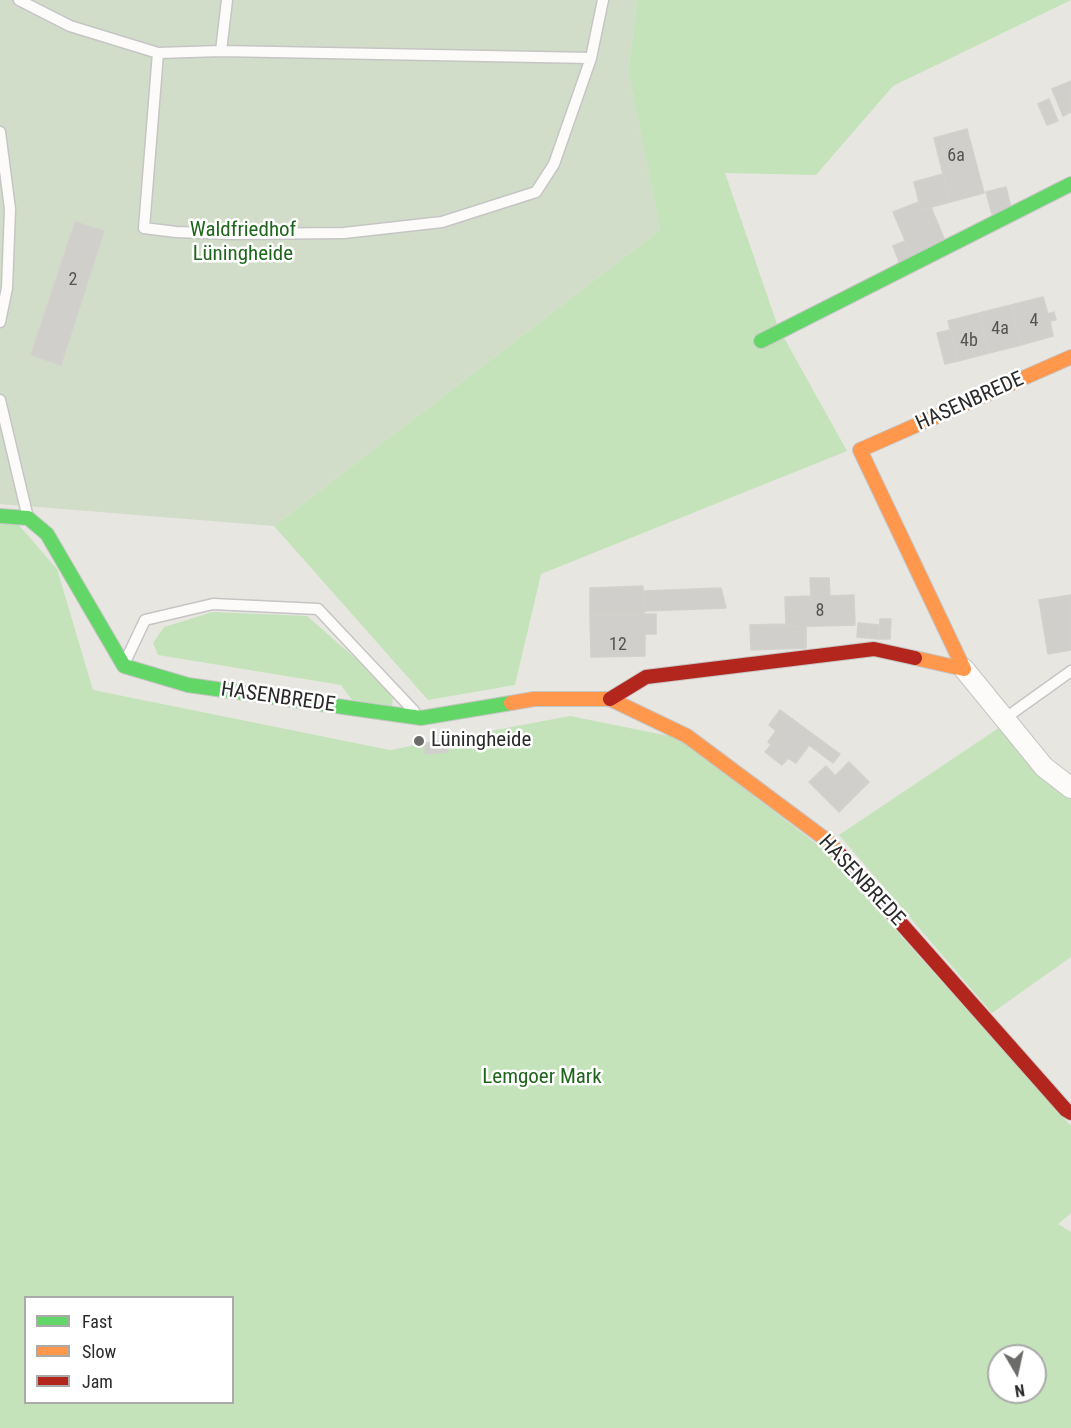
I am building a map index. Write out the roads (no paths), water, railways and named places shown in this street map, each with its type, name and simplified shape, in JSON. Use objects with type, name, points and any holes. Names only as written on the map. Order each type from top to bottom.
[{"type":"street","points":[[761,341],[1071,184]]},
{"type":"street","name":"HASENBREDE","points":[[1071,357],[860,450],[964,669],[1044,767],[1071,788]]},
{"type":"street","points":[[0,516],[28,518],[47,534],[124,666]]},
{"type":"street","points":[[610,699],[646,677],[874,649],[964,669]]},
{"type":"street","name":"HASENBREDE","points":[[124,666],[188,685],[421,717],[534,699],[610,699],[687,736],[829,842],[1071,1113]]},
{"type":"lane","points":[[19,0],[70,26],[158,53],[221,51],[591,58]]},
{"type":"lane","points":[[221,51],[227,0]]},
{"type":"lane","points":[[158,53],[144,228],[231,234],[344,233],[442,222],[536,192],[554,164],[591,58],[603,0]]},
{"type":"lane","points":[[0,132],[7,288],[0,322]]},
{"type":"lane","points":[[0,400],[28,518]]},
{"type":"lane","points":[[124,666],[144,620],[213,604],[318,609],[421,717]]},
{"type":"lane","points":[[1004,719],[1071,671]]},
{"type":"place","name":"Lüningheide","points":[[419,741]]},
{"type":"park label","name":"Waldfriedhof Lüningheide","points":[[243,243]]},
{"type":"park label","name":"Lemgoer Mark","points":[[542,1078]]}]
